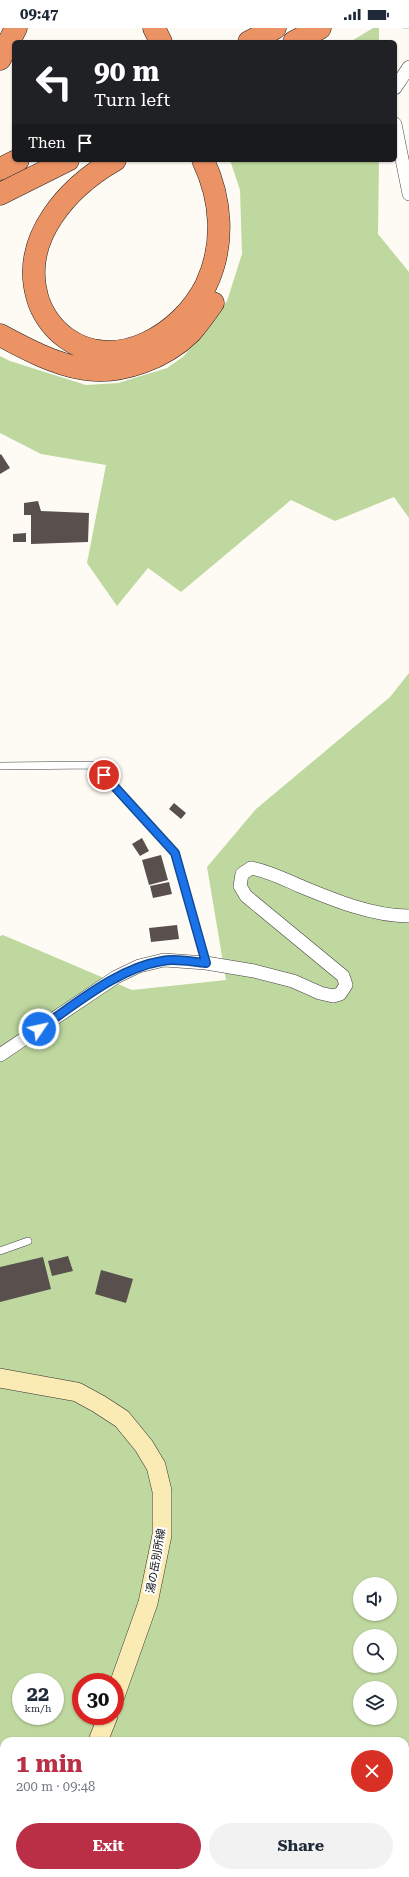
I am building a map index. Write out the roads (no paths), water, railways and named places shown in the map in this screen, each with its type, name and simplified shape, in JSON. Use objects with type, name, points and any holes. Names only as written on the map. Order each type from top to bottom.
[{"type":"highway","points":[[0,59],[16,28]]},
{"type":"highway","points":[[137,28],[143,40]]},
{"type":"highway","points":[[154,28],[160,40]]},
{"type":"highway","points":[[253,40],[275,28]]},
{"type":"highway","points":[[298,40],[320,28]]},
{"type":"highway","points":[[317,40],[336,28]]},
{"type":"highway","points":[[0,169],[14,162]]},
{"type":"highway","points":[[0,194],[64,162]]},
{"type":"highway","points":[[112,162],[73,192],[51,217],[41,235],[33,270],[34,287],[38,302],[46,316],[55,327],[66,338],[78,344],[108,351],[140,346],[157,339],[172,328],[185,315],[204,290],[215,262],[220,229],[216,196],[204,162]]},
{"type":"highway","points":[[0,335],[40,355],[60,363],[85,369],[105,371],[140,363],[174,345],[190,333],[214,302],[223,283],[234,240],[234,214],[230,191],[219,162]]},
{"type":"main road","name":"湯の岳別所線","points":[[0,1378],[77,1392],[122,1419],[144,1446],[156,1466],[162,1490],[162,1535],[148,1603],[123,1673]]},
{"type":"main road","points":[[100,1737],[104,1725]]},
{"type":"street","points":[[397,85],[409,66]]},
{"type":"street","points":[[397,134],[409,194]]},
{"type":"street","points":[[0,1055],[116,977],[139,966],[164,960],[206,963],[254,971],[293,981],[320,993],[333,996],[340,994],[346,985],[343,976],[246,896],[240,886],[242,874],[251,868],[263,870],[316,892],[373,912],[409,916]]},
{"type":"lane","points":[[0,766],[95,765],[175,853],[206,963]]},
{"type":"lane","points":[[0,1251],[28,1241]]}]
